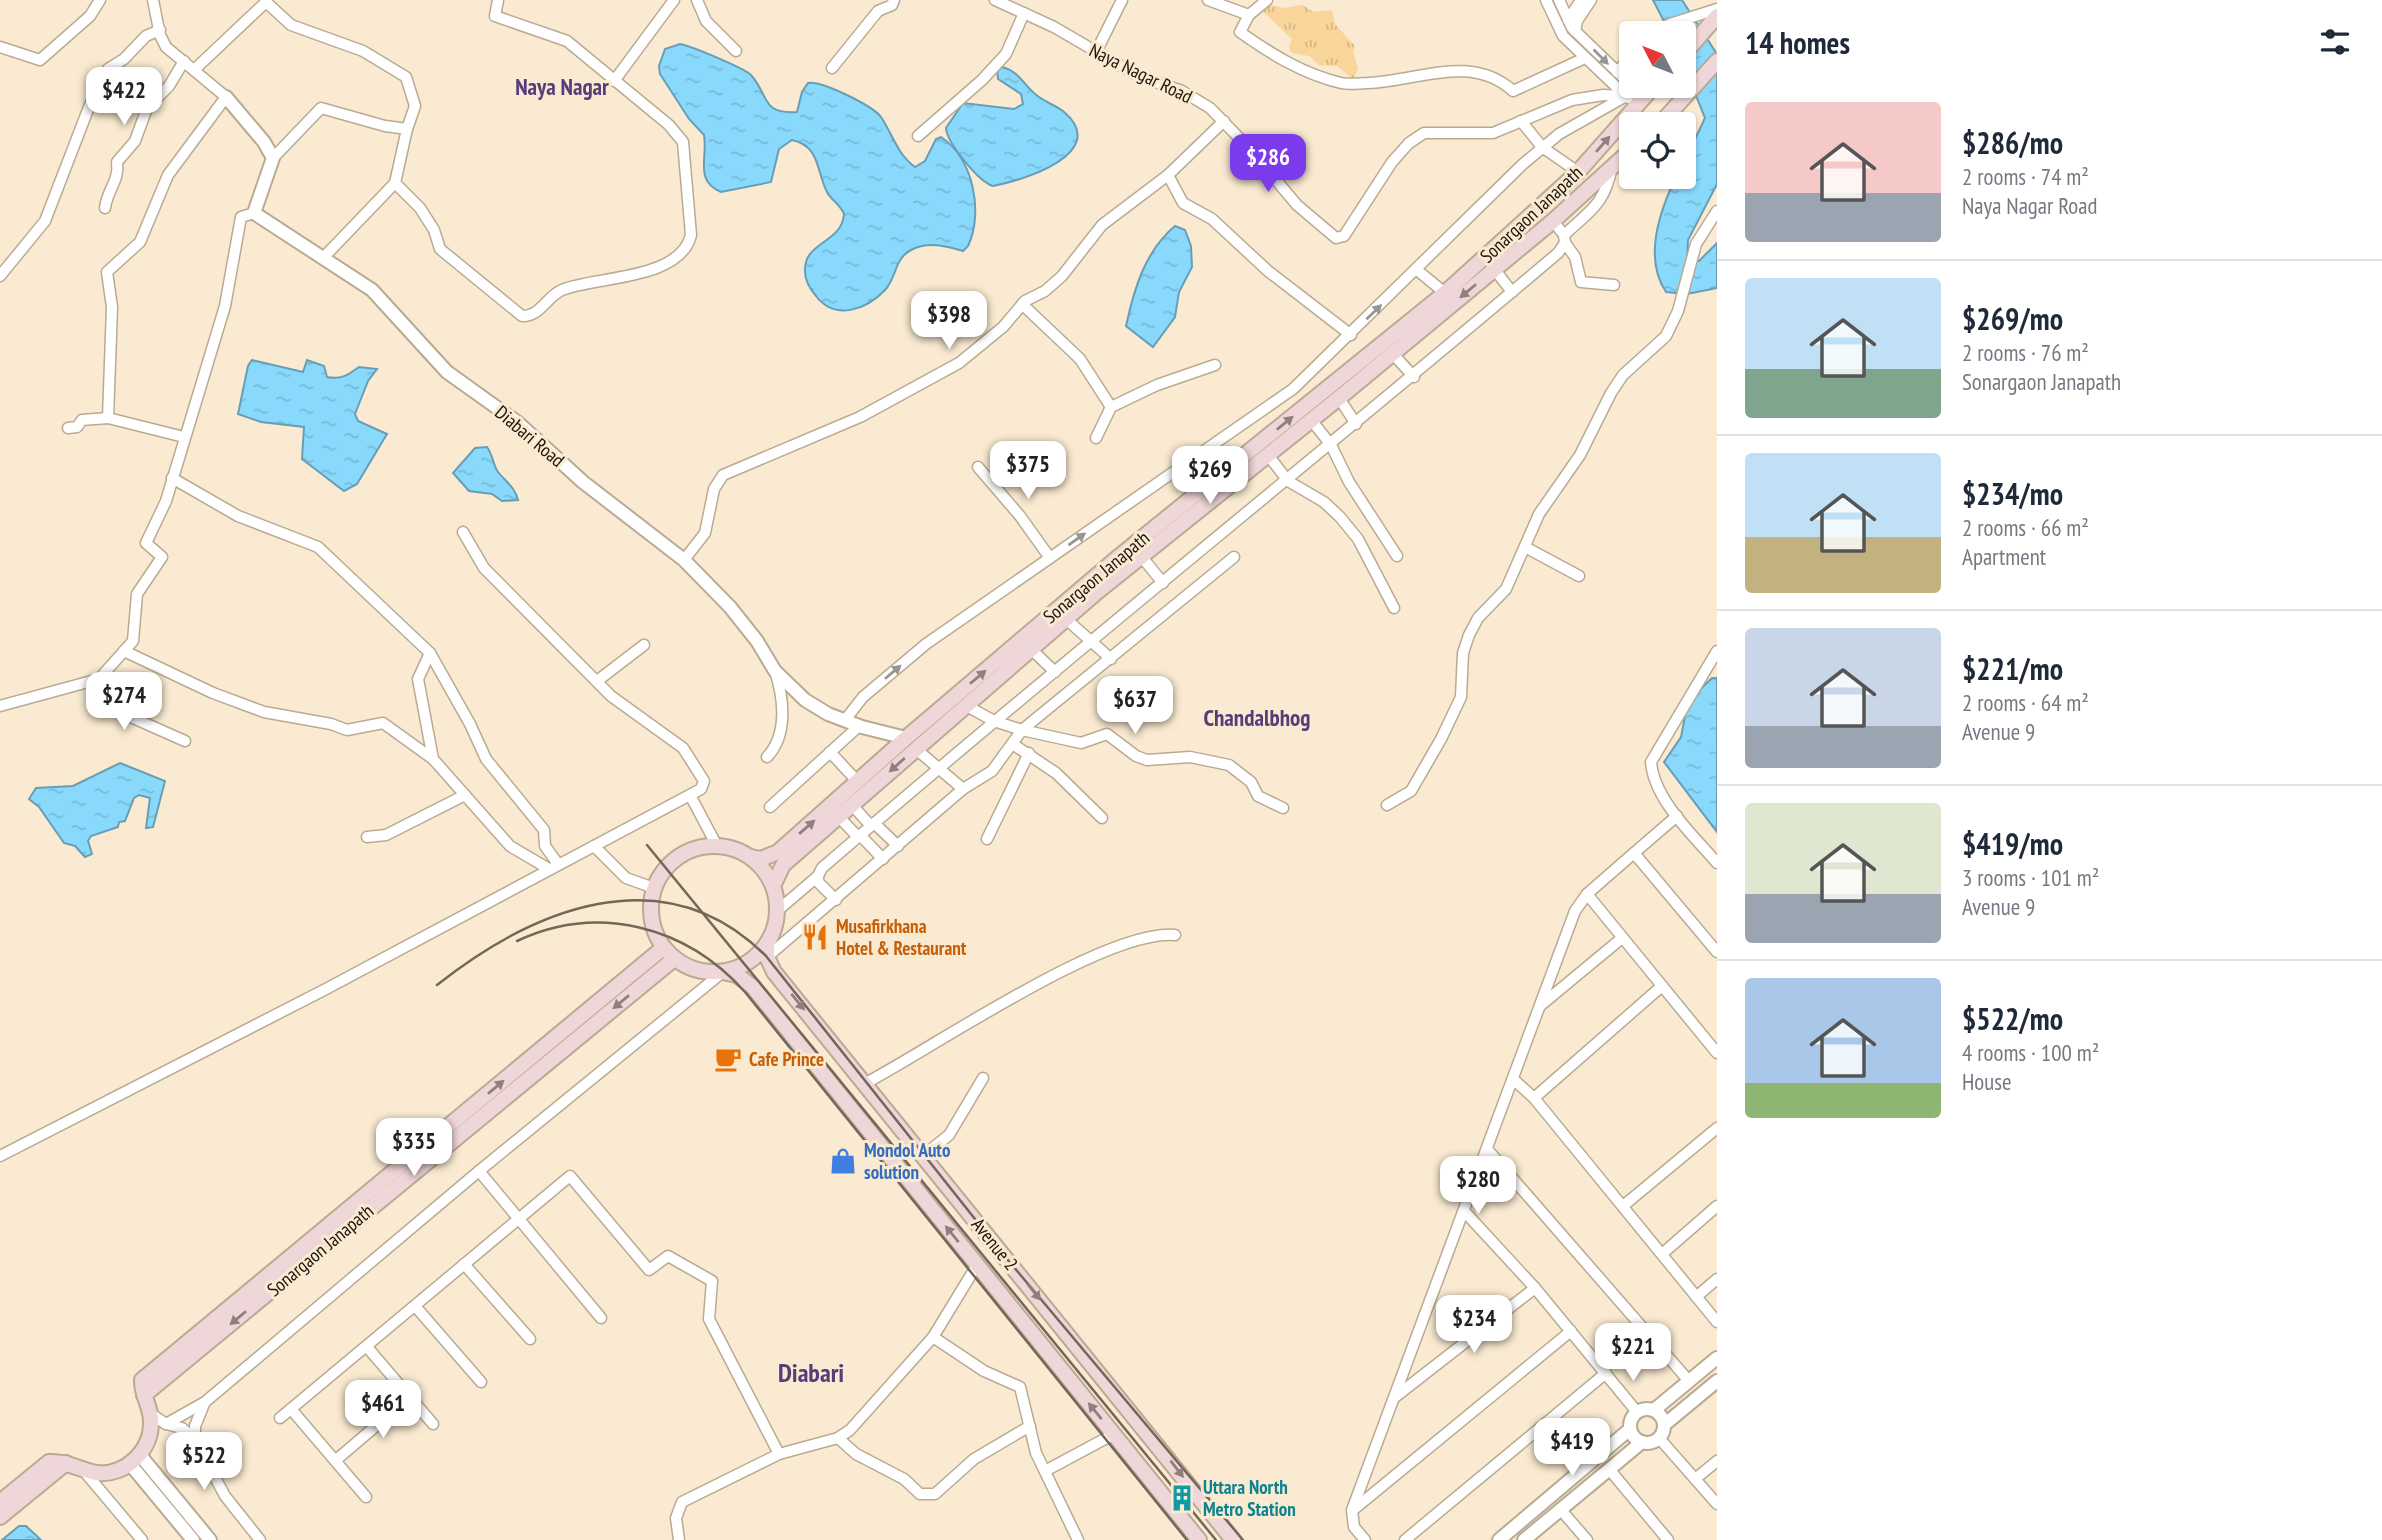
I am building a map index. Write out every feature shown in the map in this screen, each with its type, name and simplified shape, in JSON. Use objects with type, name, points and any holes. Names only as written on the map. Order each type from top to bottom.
[{"type":"main road","points":[[1696,38],[1711,17]]},
{"type":"main road","points":[[1671,112],[1717,61]]},
{"type":"main road","name":"Sonargaon Janapath","points":[[750,857],[761,859],[778,852],[858,782],[911,743],[961,701],[1116,559],[1445,293],[1578,172],[1637,104]]},
{"type":"main road","name":"Sonargaon Janapath","points":[[961,701],[1031,649],[1141,556],[1312,421],[1553,221],[1619,160]]},
{"type":"main road","name":"Sonargaon Janapath","points":[[773,886],[783,865],[852,805],[911,743]]},
{"type":"main road","points":[[717,846],[750,857],[763,870],[773,886],[777,911],[767,951],[740,967],[723,972],[689,968],[669,953],[654,929],[650,909],[654,888],[672,862],[693,850],[717,846]]},
{"type":"main road","name":"Avenue 2","points":[[767,951],[774,972],[1233,1540]]},
{"type":"main road","name":"Sonargaon Janapath","points":[[139,1465],[148,1437],[151,1414],[143,1388],[669,953]]},
{"type":"main road","name":"Avenue 2","points":[[723,972],[737,975],[753,987],[1199,1540]]},
{"type":"main road","points":[[0,1502],[49,1461],[100,1473],[139,1465]]},
{"type":"main road","points":[[0,1517],[66,1463]]},
{"type":"street","points":[[0,47],[40,60],[90,16],[100,0]]},
{"type":"street","points":[[153,0],[166,47],[226,97],[264,142],[273,158]]},
{"type":"street","points":[[395,183],[420,208],[434,230],[440,249],[522,316],[533,314],[562,290],[649,270],[673,258],[690,241],[683,142],[669,125],[567,40],[495,16],[498,0]]},
{"type":"street","points":[[614,81],[674,0]]},
{"type":"street","points":[[697,0],[706,21],[736,51]]},
{"type":"street","points":[[832,68],[878,11],[892,5],[894,0]]},
{"type":"street","name":"Naya Nagar Road","points":[[995,0],[1024,13],[1138,76],[1182,91],[1224,121],[1297,205],[1340,239],[1392,162],[1409,143],[1424,133],[1493,132],[1572,100],[1603,95],[1637,104]]},
{"type":"street","points":[[1096,52],[1122,0]]},
{"type":"street","points":[[1208,0],[1249,15]]},
{"type":"street","points":[[1266,0],[1249,15],[1240,32],[1276,57],[1342,84],[1379,83],[1469,69],[1502,81],[1513,91],[1585,58]]},
{"type":"street","points":[[1546,0],[1563,36],[1637,104]]},
{"type":"street","points":[[1559,0],[1575,31],[1617,72],[1619,70]]},
{"type":"street","points":[[1569,20],[1581,0]]},
{"type":"street","points":[[1575,31],[1577,21],[1591,0]]},
{"type":"street","points":[[194,70],[266,1],[291,25],[363,51],[406,77],[415,106],[395,183],[324,257]]},
{"type":"street","points":[[918,136],[982,80],[1006,54],[1024,13]]},
{"type":"street","points":[[1688,21],[1711,17]]},
{"type":"street","points":[[0,276],[46,221],[81,125],[108,69],[124,59],[146,36],[160,30]]},
{"type":"street","points":[[105,208],[109,190],[119,174],[117,162],[139,134],[140,120],[147,108],[169,86],[184,61]]},
{"type":"street","points":[[108,418],[112,307],[107,272],[141,242],[168,175],[226,97]]},
{"type":"street","points":[[845,720],[863,697],[926,644],[1293,389],[1542,147],[1580,121],[1637,104]]},
{"type":"street","points":[[0,706],[41,698],[101,677],[133,641],[137,594],[162,557],[146,543],[166,501],[225,306],[241,217],[254,213],[273,158],[321,108],[385,126],[407,129]]},
{"type":"street","points":[[684,560],[705,533],[714,489],[723,475],[860,417],[959,363],[1003,327],[1022,304],[1045,291],[1062,276],[1102,225],[1168,176],[1224,121]]},
{"type":"street","points":[[1521,121],[1542,147],[1578,172]]},
{"type":"street","points":[[777,911],[938,768],[1415,377],[1558,253],[1564,239],[1608,191],[1612,166]]},
{"type":"street","points":[[1168,176],[1183,203],[1212,219],[1268,271],[1351,335]]},
{"type":"street","points":[[1387,804],[1411,791],[1441,739],[1461,697],[1463,653],[1469,635],[1478,618],[1506,589],[1539,514],[1590,439],[1611,393],[1623,375],[1666,336],[1678,311],[1692,257],[1705,226],[1717,211]]},
{"type":"street","name":"Diabari Road","points":[[254,213],[372,290],[447,372],[517,422],[583,482],[684,560],[730,607],[788,687],[815,708],[911,743]]},
{"type":"street","points":[[1553,221],[1575,257],[1581,282],[1614,285]]},
{"type":"street","points":[[1417,270],[1445,293]]},
{"type":"street","points":[[1495,270],[1512,292]]},
{"type":"street","points":[[1022,304],[1080,359],[1111,407]]},
{"type":"street","points":[[1393,354],[1415,377]]},
{"type":"street","points":[[1096,438],[1111,407],[1157,385],[1215,365]]},
{"type":"street","points":[[1339,398],[1356,424]]},
{"type":"street","points":[[68,428],[77,427],[82,420],[108,418],[184,437]]},
{"type":"street","points":[[1312,421],[1331,445],[1349,482],[1397,556]]},
{"type":"street","points":[[1268,455],[1287,481],[1324,502],[1340,517],[1358,539],[1394,608]]},
{"type":"street","points":[[978,467],[1020,516],[1050,558]]},
{"type":"street","points":[[172,478],[238,516],[318,547],[430,653],[470,724],[486,760],[544,830],[545,846],[554,866]]},
{"type":"street","points":[[0,1156],[324,990],[701,789],[704,781],[691,758],[676,743],[611,696],[484,568],[463,532]]},
{"type":"street","points":[[1525,547],[1579,576]]},
{"type":"street","points":[[1141,556],[1163,583]]},
{"type":"street","points":[[767,951],[836,900],[962,789],[992,771],[1014,745],[1022,730],[1234,557]]},
{"type":"street","points":[[1066,619],[1111,659]]},
{"type":"street","points":[[597,681],[644,645]]},
{"type":"street","points":[[1031,649],[1055,672]]},
{"type":"street","points":[[124,651],[213,693],[264,712],[331,724],[347,730],[383,723],[433,758],[510,846],[554,866]]},
{"type":"street","points":[[1717,651],[1651,762],[1661,792],[1677,816],[1717,863]]},
{"type":"street","points":[[430,653],[418,679],[433,758]]},
{"type":"street","points":[[766,757],[777,746],[782,718],[780,687],[775,671]]},
{"type":"street","points":[[101,677],[122,713],[185,741]]},
{"type":"street","points":[[961,701],[994,721],[1022,730],[1081,743],[1103,734],[1136,756],[1147,760],[1190,757],[1229,765],[1251,782],[1258,796],[1283,808]]},
{"type":"street","points":[[770,807],[859,726]]},
{"type":"street","points":[[911,743],[962,789]]},
{"type":"street","points":[[1014,745],[1029,752],[1056,773],[1101,818]]},
{"type":"street","points":[[830,752],[858,782]]},
{"type":"street","points":[[987,839],[1029,752]]},
{"type":"street","points":[[367,837],[386,835],[466,795]]},
{"type":"street","points":[[690,795],[717,846]]},
{"type":"street","points":[[852,805],[898,846]]},
{"type":"street","points":[[1677,816],[1634,853],[1717,952]]},
{"type":"street","points":[[839,817],[883,859]]},
{"type":"street","points":[[594,846],[626,878],[654,888]]},
{"type":"street","points":[[1365,1540],[1354,1527],[1352,1510],[1575,911],[1587,894],[1634,853],[1717,952]]},
{"type":"street","points":[[817,876],[818,882],[836,900]]},
{"type":"street","points":[[1587,894],[1717,1053]]},
{"type":"street","points":[[864,1084],[1069,967],[1158,934],[1175,935]]},
{"type":"street","points":[[1540,1007],[1622,938]]},
{"type":"street","points":[[148,1437],[205,1402],[479,1171],[723,972]]},
{"type":"street","points":[[1534,1098],[1662,986]]},
{"type":"street","points":[[923,1156],[948,1135],[983,1078]]},
{"type":"street","points":[[1513,1079],[1534,1098],[1717,1322]]},
{"type":"street","points":[[1623,1206],[1717,1128]]},
{"type":"street","points":[[1487,1149],[1689,1381]]},
{"type":"street","points":[[479,1171],[601,1318]]},
{"type":"street","points":[[280,1418],[570,1176],[649,1270],[668,1256],[712,1280],[709,1319],[779,1454]]},
{"type":"street","points":[[1662,1254],[1717,1206]]},
{"type":"street","points":[[1464,1211],[1535,1289],[1637,1412]]},
{"type":"street","points":[[464,1264],[530,1339]]},
{"type":"street","points":[[679,1540],[676,1518],[682,1503],[779,1454],[838,1438],[850,1430],[933,1337],[977,1265]]},
{"type":"street","points":[[1696,1297],[1717,1279]]},
{"type":"street","points":[[1394,1397],[1535,1289]]},
{"type":"street","points":[[415,1306],[481,1382]]},
{"type":"street","points":[[1352,1510],[1571,1331]]},
{"type":"street","points":[[933,1337],[984,1371],[1020,1387],[1036,1453],[1078,1540]]},
{"type":"street","points":[[367,1347],[433,1424]]},
{"type":"street","points":[[1499,1540],[1630,1429],[1631,1420],[1637,1412],[1654,1410],[1717,1358]]},
{"type":"street","points":[[1405,1540],[1606,1373]]},
{"type":"street","points":[[1524,1540],[1642,1442],[1659,1438],[1664,1425],[1717,1381]]},
{"type":"street","points":[[336,1460],[410,1397]]},
{"type":"street","points":[[195,1440],[196,1420],[205,1402]]},
{"type":"street","points":[[291,1409],[366,1497]]},
{"type":"street","points":[[1654,1410],[1661,1416],[1664,1425]]},
{"type":"street","points":[[151,1414],[166,1424],[182,1429],[195,1440],[225,1496],[260,1540]]},
{"type":"street","points":[[838,1438],[856,1454],[904,1479],[920,1494],[927,1496],[934,1494],[995,1444],[1030,1426]]},
{"type":"street","points":[[1630,1429],[1642,1442]]},
{"type":"street","points":[[1045,1471],[1114,1434]]},
{"type":"street","points":[[1659,1438],[1717,1504]]},
{"type":"street","points":[[1695,1479],[1717,1461]]},
{"type":"street","points":[[139,1465],[193,1540]]},
{"type":"street","points":[[139,1465],[210,1540]]},
{"type":"street","points":[[82,1467],[142,1540]]},
{"type":"street","points":[[1609,1469],[1668,1540]]},
{"type":"street","points":[[1561,1510],[1587,1540]]},
{"type":"green space","points":[[1266,4],[1284,8],[1303,5],[1313,12],[1332,10],[1335,24],[1355,46],[1353,52],[1358,69],[1353,79],[1337,66],[1319,65],[1309,56],[1292,53],[1289,47],[1292,39],[1262,11]]},
{"type":"water","points":[[1653,0],[1682,0],[1696,21],[1664,21]]},
{"type":"water","points":[[1696,22],[1717,54],[1717,184],[1688,240],[1687,260],[1699,261],[1717,243],[1717,288],[1687,294],[1666,292],[1659,279],[1656,264],[1656,234],[1670,189],[1696,189],[1696,137],[1705,118],[1696,96]]},
{"type":"water","points":[[680,44],[751,75],[768,102],[777,110],[797,112],[802,92],[808,83],[824,86],[858,101],[881,117],[899,150],[915,167],[925,161],[936,139],[941,137],[961,158],[973,187],[975,218],[968,246],[963,251],[937,245],[917,247],[901,258],[889,285],[869,303],[850,310],[824,304],[807,282],[806,262],[816,248],[837,231],[844,214],[827,192],[816,160],[808,148],[792,140],[779,149],[771,182],[721,192],[713,187],[705,175],[704,135],[689,119],[660,74],[659,66],[665,49]]},
{"type":"water","points":[[1002,67],[1014,72],[1039,97],[1063,111],[1075,126],[1077,140],[1070,152],[1041,171],[993,186],[965,161],[952,143],[946,128],[963,103],[1014,109],[1023,104],[1021,94],[998,79],[997,69]]},
{"type":"water","points":[[1175,226],[1185,230],[1191,246],[1192,267],[1179,292],[1175,317],[1153,347],[1126,326],[1137,285],[1148,259]]},
{"type":"water","points":[[252,360],[303,372],[307,360],[324,366],[327,377],[332,378],[344,376],[359,367],[377,369],[368,381],[355,414],[358,421],[387,434],[357,484],[344,491],[302,459],[304,427],[261,422],[238,414],[248,366]]},
{"type":"water","points":[[487,447],[496,469],[518,500],[502,501],[492,494],[469,491],[453,473],[475,448]]},
{"type":"water","points":[[1712,678],[1717,678],[1717,832],[1664,762],[1681,737],[1688,701]]},
{"type":"water","points":[[120,763],[165,781],[153,827],[146,828],[150,798],[139,795],[134,798],[125,821],[119,822],[118,827],[91,836],[88,841],[92,854],[85,857],[75,846],[64,843],[39,807],[29,799],[36,788],[73,786]]},
{"type":"water","points":[[19,1526],[26,1526],[41,1540],[2,1540]]},
{"type":"railway","points":[[647,845],[1216,1540]]},
{"type":"railway","points":[[437,985],[515,934],[556,916],[599,904],[642,900],[685,907],[727,925],[766,956],[1002,1253],[1243,1540]]},
{"type":"railway","points":[[517,941],[548,930],[579,924],[609,923],[668,937],[696,951],[722,969],[745,992],[1187,1540]]},
{"type":"place","name":"Musafirkhana Hotel & Restaurant","points":[[815,937]]},
{"type":"place","name":"Cafe Prince","points":[[728,1059]]},
{"type":"place","name":"Mondol Auto solution","points":[[843,1161]]},
{"type":"place","name":"Uttara North Metro Station","points":[[1182,1498]]},
{"type":"district","name":"Naya Nagar","points":[[562,86]]},
{"type":"district","name":"Chandalbhog","points":[[1257,717]]},
{"type":"district","name":"Diabari","points":[[811,1372]]}]
